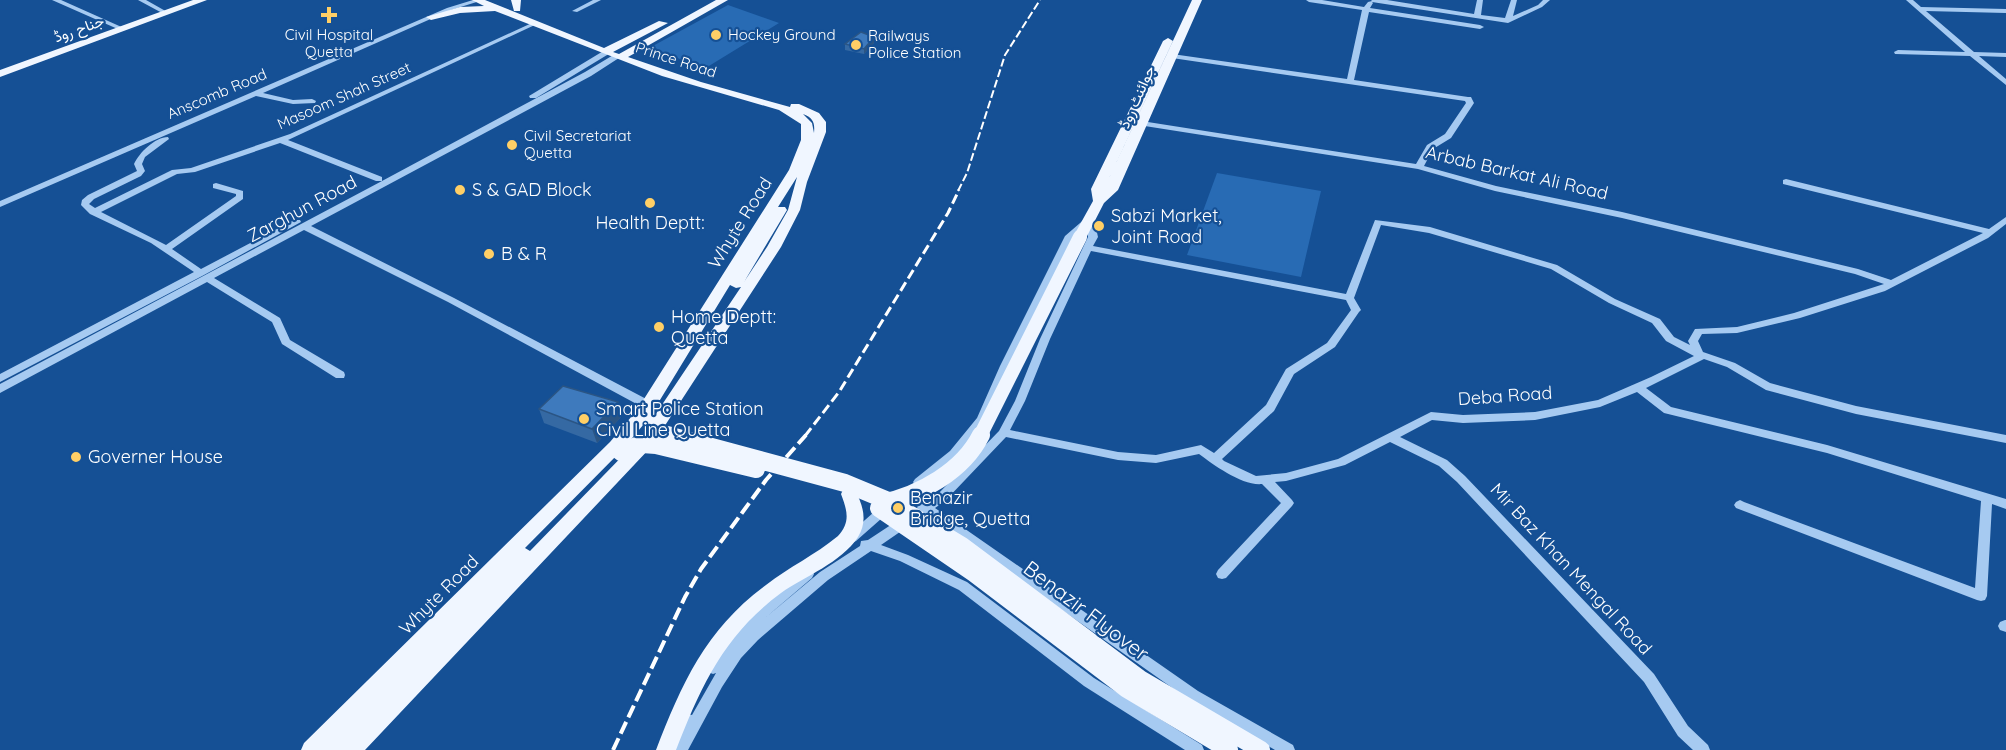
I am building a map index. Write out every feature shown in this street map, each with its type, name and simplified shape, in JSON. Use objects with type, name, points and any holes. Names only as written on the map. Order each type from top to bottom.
[{"type":"main road","name":"جناح روڈ","points":[[0,72],[192,0]]},
{"type":"main road","name":"جناح روڈ","points":[[163,12],[202,0]]},
{"type":"main road","points":[[445,6],[454,0]]},
{"type":"main road","name":"Prince Road","points":[[478,0],[693,83],[760,100],[802,118],[807,124],[808,133],[794,182]]},
{"type":"main road","name":"Prince Road","points":[[492,0],[517,5],[616,52]]},
{"type":"main road","name":"Zarghun Road","points":[[616,52],[706,0]]},
{"type":"main road","name":"Zarghun Road","points":[[616,52],[723,0]]},
{"type":"main road","name":"جوائنٹ روڈ","points":[[1099,201],[1097,189],[1186,0]]},
{"type":"main road","name":"جوائنٹ روڈ","points":[[1084,242],[1090,219],[1099,201],[1113,190],[1197,0]]},
{"type":"main road","points":[[431,17],[460,10],[500,9]]},
{"type":"main road","name":"Whyte Road","points":[[311,750],[648,412],[765,238],[794,182]]},
{"type":"main road","name":"Whyte Road","points":[[648,412],[794,182]]},
{"type":"main road","name":"Whyte Road","points":[[351,750],[645,443],[774,247],[794,210],[794,182]]},
{"type":"main road","points":[[880,503],[913,495],[940,479],[961,462],[978,441],[1084,242]]},
{"type":"main road","points":[[333,750],[621,452],[648,412]]},
{"type":"main road","name":"Benazir Flyover","points":[[648,412],[655,430],[660,433],[845,483],[880,503],[1128,690],[1229,750]]},
{"type":"main road","name":"Benazir Flyover","points":[[621,452],[642,444],[656,445],[849,494],[880,503],[927,523],[1139,679],[1262,750]]},
{"type":"main road","points":[[666,750],[693,681],[715,644],[752,604],[811,565],[850,534],[856,524],[849,494]]},
{"type":"street","points":[[56,0],[120,28]]},
{"type":"street","points":[[141,0],[163,12]]},
{"type":"street","name":"Anscomb Road","points":[[0,199],[445,6],[465,0]]},
{"type":"street","name":"Anscomb Road","points":[[0,204],[431,17],[478,0]]},
{"type":"street","points":[[574,11],[598,0]]},
{"type":"street","points":[[1309,0],[1480,27]]},
{"type":"street","points":[[1350,82],[1366,9],[1373,0],[1453,9],[1508,21],[1537,8],[1547,0]]},
{"type":"street","points":[[1478,16],[1480,0]]},
{"type":"street","points":[[1508,21],[1514,0]]},
{"type":"street","points":[[1909,0],[2006,83]]},
{"type":"street","points":[[1920,9],[2006,11]]},
{"type":"street","name":"Masoom Shah Street","points":[[93,212],[175,172],[192,170],[293,136],[536,23]]},
{"type":"street","name":"Zarghun Road","points":[[0,389],[379,179],[616,52]]},
{"type":"street","name":"Zarghun Road","points":[[0,378],[305,226],[616,52]]},
{"type":"street","points":[[1898,52],[2006,55]]},
{"type":"street","points":[[1172,56],[1468,99],[1470,103],[1448,136],[1430,147],[1419,167]]},
{"type":"street","points":[[255,93],[293,102],[312,101]]},
{"type":"street","name":"Arbab Barkat Ali Road","points":[[1129,121],[1419,167],[1495,188],[1622,215],[1858,272],[1892,284]]},
{"type":"street","points":[[165,139],[140,158],[138,164],[141,171],[138,174],[85,202],[87,208],[166,249],[276,320],[286,342],[340,375]]},
{"type":"street","points":[[279,140],[379,179]]},
{"type":"street","points":[[1786,182],[1989,232]]},
{"type":"street","points":[[166,249],[240,197],[240,193],[216,186]]},
{"type":"street","points":[[679,750],[695,700],[716,663],[771,605],[907,490],[954,454],[982,420],[1005,366],[1070,236],[1090,219]]},
{"type":"street","points":[[1699,354],[1693,341],[1699,331],[1737,330],[1882,290],[1989,232],[2006,220]]},
{"type":"street","points":[[1214,460],[1270,408],[1290,372],[1331,345],[1356,310],[1349,297],[1378,222],[1430,230],[1554,267],[1612,301],[1656,321],[1670,339],[1699,354],[1731,365],[1767,386],[1856,410],[2006,439]]},
{"type":"street","points":[[305,226],[451,300],[648,412]]},
{"type":"street","points":[[679,750],[717,683],[736,654],[753,636],[824,576],[941,498],[972,469],[1003,433],[1084,242],[1349,297]]},
{"type":"street","name":"Deba Road","points":[[1003,433],[1118,456],[1156,459],[1201,449],[1214,460],[1255,480],[1286,477],[1341,462],[1431,416],[1463,419],[1535,416],[1600,403],[1700,357],[1699,354]]},
{"type":"street","points":[[1638,387],[1668,410],[1827,449],[2006,504]]},
{"type":"street","name":"Mir Baz Khan Mengal Road","points":[[1391,437],[1443,463],[1461,479],[1649,678],[1683,731],[1703,750]]},
{"type":"street","points":[[1222,574],[1288,503],[1265,479]]},
{"type":"street","points":[[907,490],[927,508],[1193,695],[1288,750]]},
{"type":"street","points":[[1740,505],[1981,596],[1987,497]]},
{"type":"street","points":[[855,536],[868,546],[904,558],[963,586],[1089,682],[1197,750]]},
{"type":"shaded area","name":"Hockey Ground","points":[[728,5],[779,23],[704,69],[651,47]]},
{"type":"shaded area","points":[[1217,173],[1321,191],[1301,277],[1187,255]]},
{"type":"building","points":[[861,32],[874,37],[864,49],[845,44]]},
{"type":"building","points":[[563,386],[618,402],[592,429],[539,409]]},
{"type":"railway","points":[[958,191],[967,173],[1005,55],[1040,0]]},
{"type":"railway","points":[[805,436],[839,392],[948,213],[959,190]]},
{"type":"railway","points":[[613,750],[685,597],[701,569],[766,480],[806,435]]},
{"type":"place","name":"Civil Hospital Quetta","points":[[329,15]]},
{"type":"place","name":"Hockey Ground","points":[[716,35]]},
{"type":"place","name":"Railways Police Station","points":[[856,45]]},
{"type":"place","name":"Civil Secretariat Quetta","points":[[512,145]]},
{"type":"place","name":"S & GAD Block","points":[[460,190]]},
{"type":"place","name":"Health Deptt:","points":[[650,203]]},
{"type":"place","name":"Sabzi Market, Joint Road","points":[[1099,226]]},
{"type":"place","name":"B & R","points":[[489,254]]},
{"type":"place","name":"Home Deptt: Quetta","points":[[659,327]]},
{"type":"place","name":"Smart Police Station Civil Line Quetta","points":[[584,419]]},
{"type":"place","name":"Governer House","points":[[76,457]]},
{"type":"place","name":"Benazir Bridge, Quetta","points":[[898,508]]}]
